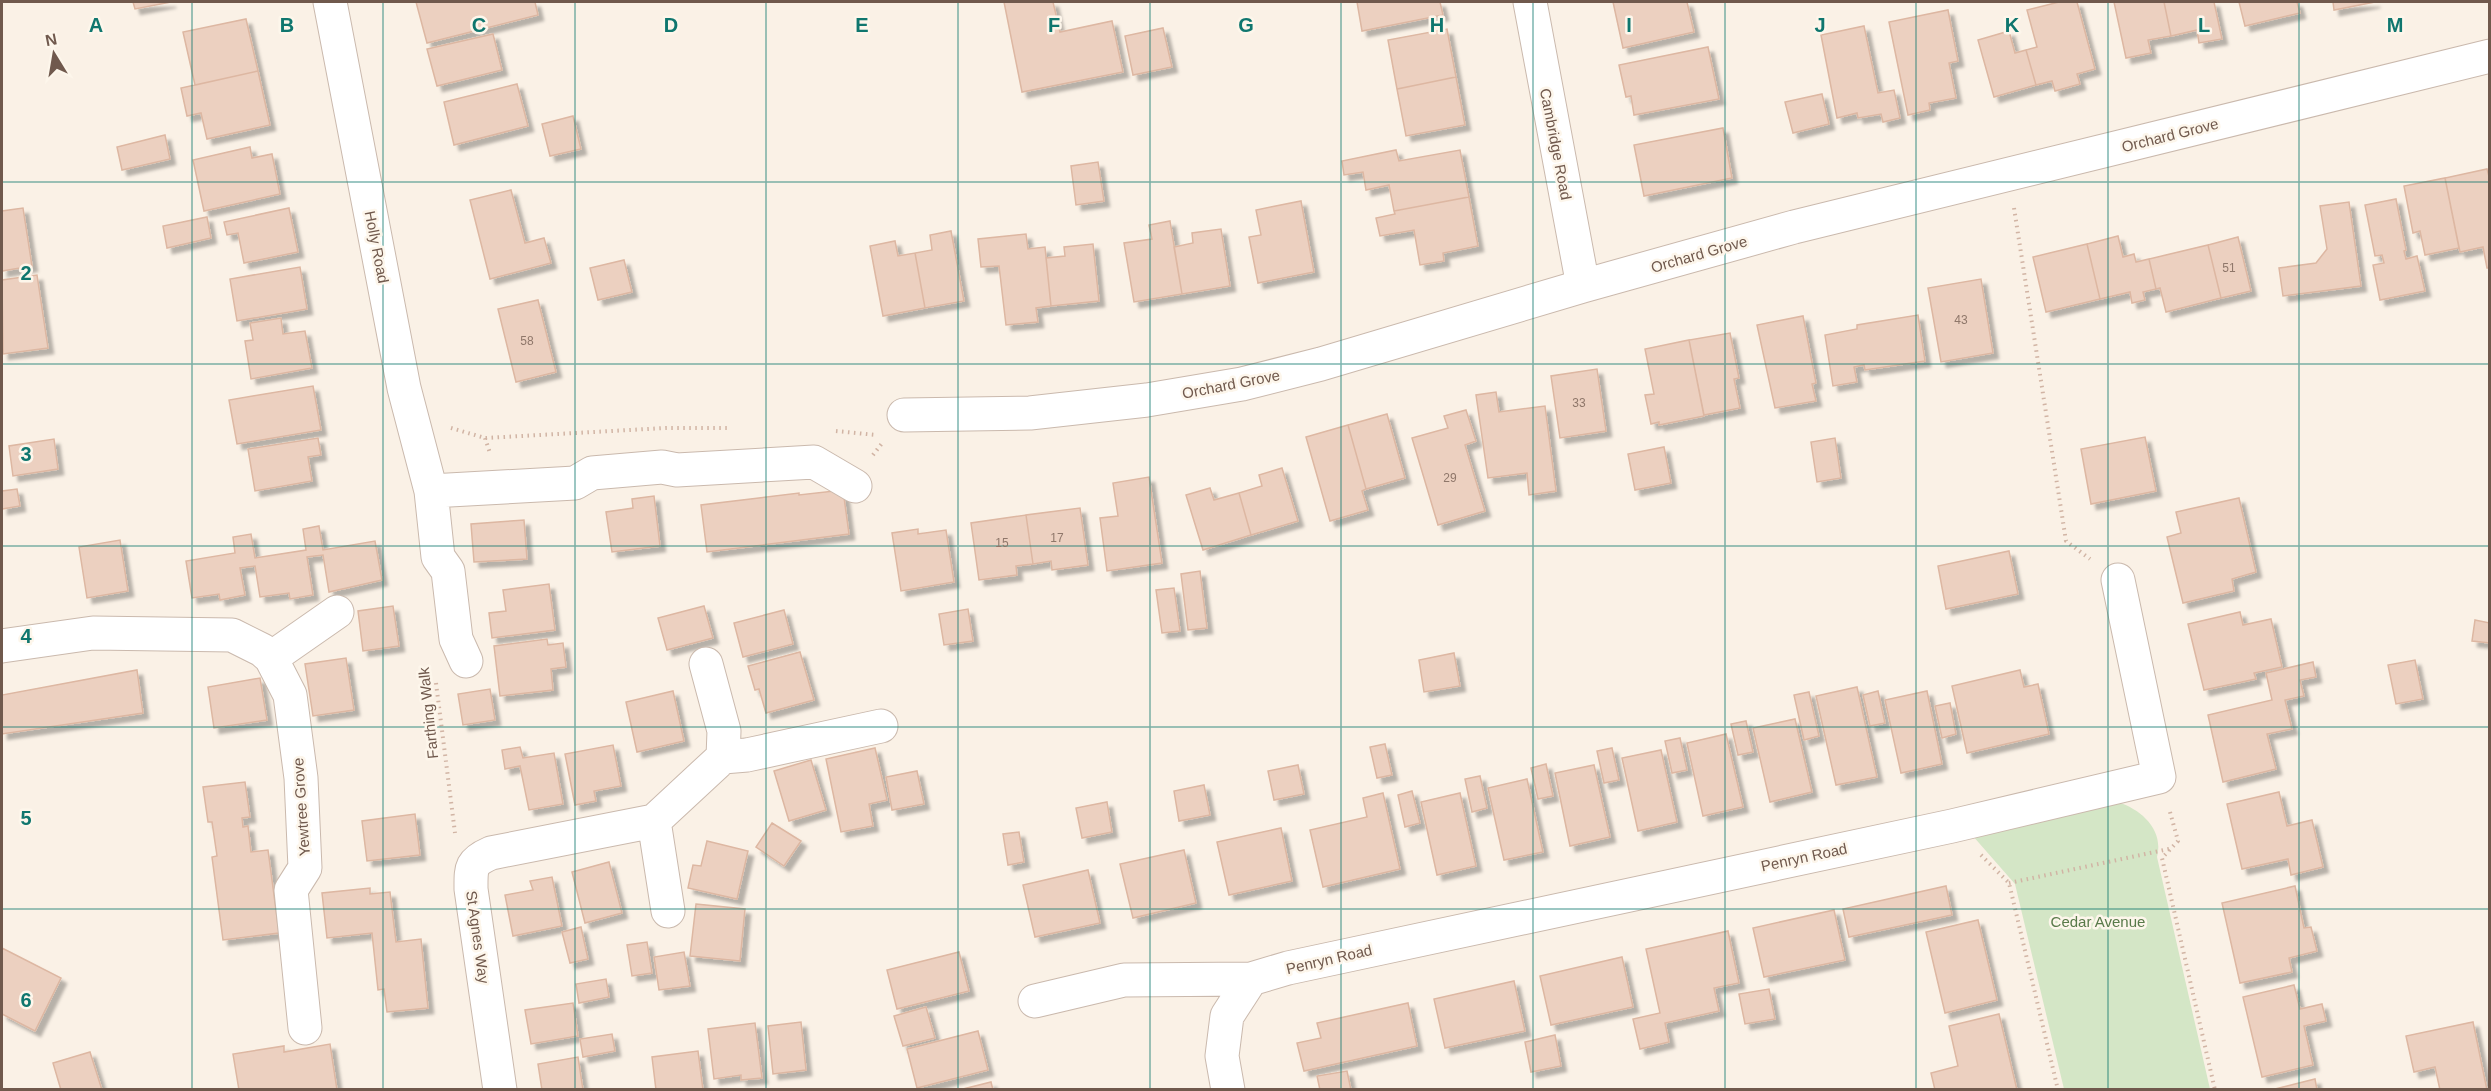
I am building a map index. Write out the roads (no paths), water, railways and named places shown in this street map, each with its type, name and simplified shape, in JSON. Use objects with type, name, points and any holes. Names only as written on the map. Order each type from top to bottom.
[{"type":"street","name":"Holly Road","points":[[330,2],[404,388],[431,491],[438,557],[448,571],[456,639],[466,661]]},
{"type":"street","name":"Cambridge Road","points":[[1530,2],[1583,286]]},
{"type":"street","name":"Orchard Grove","points":[[904,415],[1030,413],[1147,400],[1242,384],[1321,364],[1583,286],[1794,227],[2490,56]]},
{"type":"street","points":[[431,491],[575,483],[592,473],[662,467],[677,470],[814,462],[855,486]]},
{"type":"street","name":"Penryn Road","points":[[1035,1000],[1124,980],[1251,979],[1300,965],[1952,826],[2159,777],[2118,580]]},
{"type":"street","points":[[271,658],[337,612]]},
{"type":"street","name":"Yewtree Grove","points":[[2,646],[93,633],[232,635],[262,650],[271,658],[290,694],[301,778],[305,868],[291,890],[305,1028]]},
{"type":"street","points":[[706,664],[724,730],[723,757]]},
{"type":"street","points":[[668,911],[654,821],[723,757],[747,755],[881,726]]},
{"type":"street","name":"St Agnes Way","points":[[500,1089],[471,889],[471,870],[477,859],[491,854],[654,821]]},
{"type":"street","points":[[1228,1089],[1221,1056],[1227,1016],[1251,979]]},
{"type":"park label","name":"Cedar Avenue","points":[[2098,921]]}]
